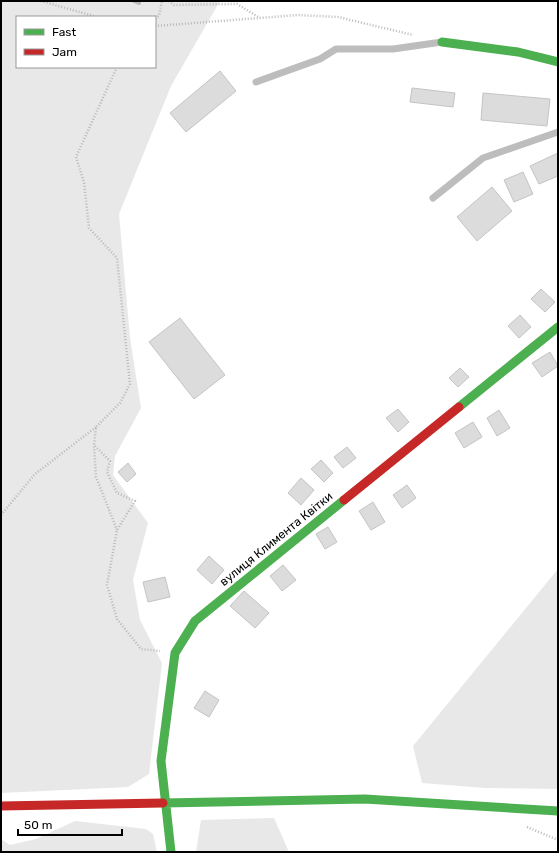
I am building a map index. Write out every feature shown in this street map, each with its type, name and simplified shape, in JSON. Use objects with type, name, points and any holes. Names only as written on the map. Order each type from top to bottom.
[{"type":"street","points":[[442,42],[518,52],[558,62]]},
{"type":"street","name":"вулиця Климента Квітки","points":[[171,852],[164,803],[161,760],[175,653],[195,620],[558,327]]},
{"type":"street","points":[[1,806],[365,799],[558,811]]},
{"type":"lane","points":[[256,82],[320,60],[336,49],[393,49],[442,42]]},
{"type":"lane","points":[[433,198],[483,158],[558,132]]},
{"type":"path","points":[[41,1],[94,16]]},
{"type":"path","points":[[156,18],[159,16],[162,1]]},
{"type":"path","points":[[169,1],[174,5],[236,4],[261,18]]},
{"type":"path","points":[[156,26],[298,15],[338,17],[420,37]]},
{"type":"path","points":[[1,515],[35,474],[96,427],[120,403],[130,384],[117,258],[89,228],[84,182],[76,157],[117,68]]},
{"type":"path","points":[[96,427],[94,445],[96,478],[117,530]]},
{"type":"path","points":[[94,445],[110,461],[107,472],[117,493],[135,501],[117,530],[107,585],[117,619],[141,649],[175,653]]},
{"type":"shaded area","points":[[1,1],[220,1],[171,86],[119,214],[130,338],[141,408],[115,456],[113,475],[148,523],[133,580],[140,620],[162,663],[149,774],[128,787],[1,793]]},
{"type":"shaded area","points":[[558,569],[558,789],[485,788],[422,783],[413,746]]},
{"type":"shaded area","points":[[274,818],[289,852],[196,852],[201,820]]},
{"type":"shaded area","points":[[75,821],[146,829],[153,834],[157,852],[1,852],[1,839],[10,845],[36,839]]},
{"type":"building","points":[[220,71],[236,91],[186,132],[170,113]]},
{"type":"building","points":[[412,88],[455,93],[453,107],[410,102]]},
{"type":"building","points":[[483,93],[550,99],[547,126],[481,120]]},
{"type":"building","points":[[558,153],[558,176],[539,184],[530,166]]},
{"type":"building","points":[[523,172],[533,194],[514,202],[504,180]]},
{"type":"building","points":[[492,187],[512,211],[477,241],[457,217]]},
{"type":"building","points":[[541,289],[555,302],[545,312],[531,299]]},
{"type":"building","points":[[520,315],[531,327],[519,338],[508,326]]},
{"type":"building","points":[[180,318],[225,375],[194,399],[149,342]]},
{"type":"building","points":[[550,352],[558,366],[542,377],[532,363]]},
{"type":"building","points":[[460,368],[469,377],[458,387],[449,378]]},
{"type":"building","points":[[398,409],[409,422],[398,432],[386,418]]},
{"type":"building","points":[[499,410],[510,428],[497,436],[487,418]]},
{"type":"building","points":[[473,422],[482,437],[464,448],[455,433]]},
{"type":"building","points":[[347,447],[356,458],[343,468],[334,457]]},
{"type":"building","points":[[321,460],[333,473],[324,482],[311,469]]},
{"type":"building","points":[[128,463],[136,474],[127,482],[118,472]]},
{"type":"building","points":[[301,478],[314,490],[301,505],[288,493]]},
{"type":"building","points":[[407,485],[416,498],[402,508],[393,495]]},
{"type":"building","points":[[373,502],[385,522],[371,530],[359,511]]},
{"type":"building","points":[[328,527],[337,542],[325,549],[316,534]]},
{"type":"building","points":[[209,556],[224,570],[212,584],[197,570]]},
{"type":"building","points":[[283,565],[296,580],[282,591],[270,576]]},
{"type":"building","points":[[165,577],[170,597],[148,602],[143,582]]},
{"type":"building","points":[[244,591],[269,613],[255,628],[230,606]]},
{"type":"building","points":[[205,691],[219,700],[209,717],[194,708]]},
{"type":"waterway","points":[[134,1],[139,3]]},
{"type":"traffic: fast","points":[[442,42],[518,52],[558,62]]},
{"type":"traffic: fast","points":[[459,407],[558,327]]},
{"type":"traffic: fast","points":[[171,852],[161,761],[175,653],[195,621],[344,500]]},
{"type":"traffic: fast","points":[[163,803],[365,799],[558,811]]},
{"type":"traffic: jam","points":[[344,500],[459,407]]},
{"type":"traffic: jam","points":[[1,806],[163,803]]}]
